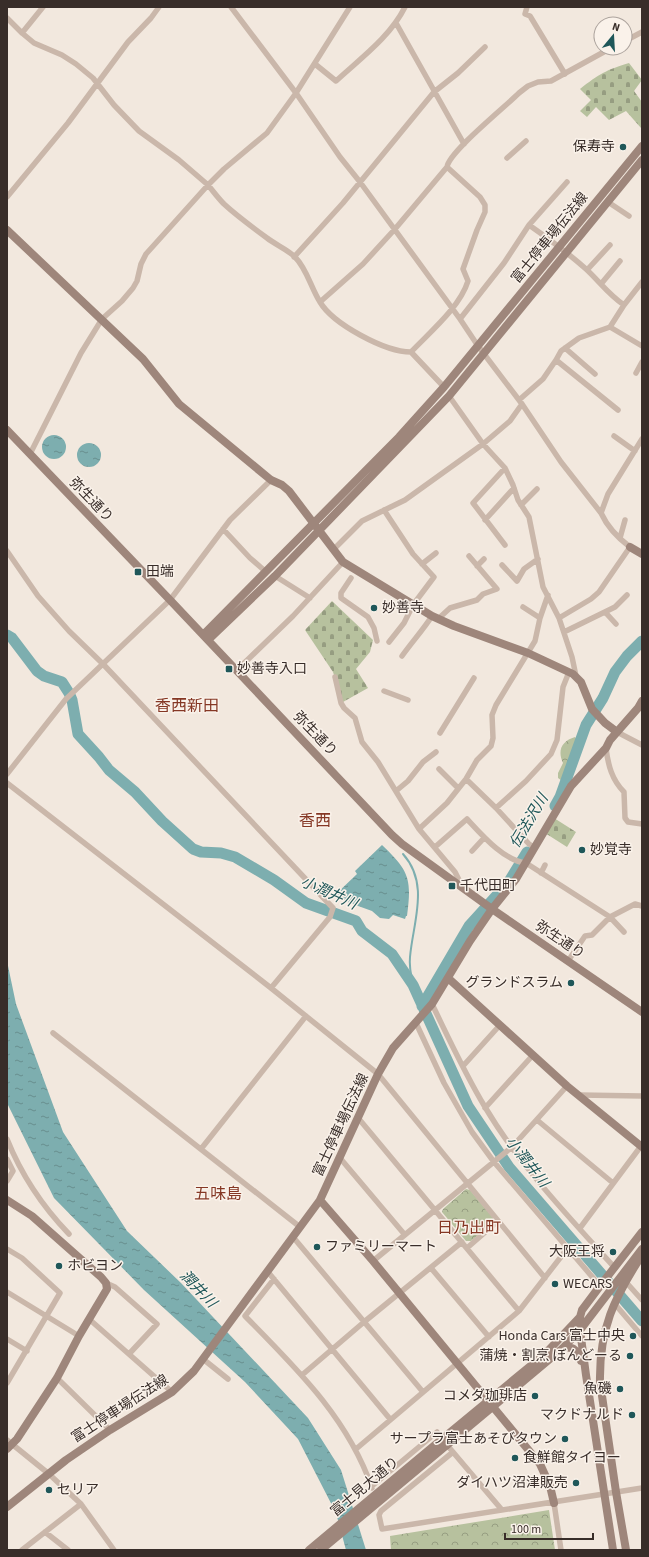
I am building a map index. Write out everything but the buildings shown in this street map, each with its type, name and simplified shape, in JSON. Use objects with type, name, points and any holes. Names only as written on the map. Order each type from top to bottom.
[{"type":"street","points":[[22,33],[43,7]]},
{"type":"street","points":[[7,197],[68,123],[128,42],[151,18],[159,7]]},
{"type":"street","points":[[231,7],[296,93],[340,158],[360,182],[460,318],[478,346],[521,402],[561,462],[601,513],[604,520],[630,547],[641,551]]},
{"type":"street","points":[[30,454],[81,353],[102,318],[122,301],[133,288],[137,281],[141,264],[146,254],[224,169],[267,133],[296,93],[350,7]]},
{"type":"street","points":[[315,64],[336,81],[380,42],[396,23],[405,7]]},
{"type":"street","points":[[528,7],[525,14],[530,16],[565,74]]},
{"type":"street","points":[[7,18],[34,43],[62,55],[76,64],[97,83],[114,105],[139,131],[179,160],[208,185],[223,203],[236,214],[266,238],[294,257],[304,269],[320,302],[336,319],[357,333],[381,345],[402,352],[411,352],[444,387]]},
{"type":"street","points":[[396,23],[464,144]]},
{"type":"street","points":[[633,37],[642,32]]},
{"type":"street","points":[[294,257],[360,182],[434,92],[458,73],[485,47]]},
{"type":"street","points":[[320,302],[363,264],[395,229],[447,167],[448,162],[464,144],[518,94],[528,86],[538,82],[551,81],[598,56]]},
{"type":"street","points":[[507,158],[526,141]]},
{"type":"street","name":"富士停車場伝法線","points":[[206,637],[265,571],[399,437],[444,387],[642,146]]},
{"type":"street","name":"富士停車場伝法線","points":[[206,637],[275,576],[449,396],[642,160]]},
{"type":"street","points":[[411,352],[452,308],[465,291],[468,281],[463,269],[477,230],[486,212],[485,205],[480,197],[447,167]]},
{"type":"street","points":[[460,318],[504,263],[529,225],[567,182]]},
{"type":"street","points":[[608,202],[629,216]]},
{"type":"street","points":[[529,225],[560,247],[588,270],[615,299],[624,305]]},
{"type":"street","points":[[7,230],[102,318],[143,359],[179,404],[271,480],[282,485],[289,491],[333,550],[354,574],[435,618],[528,653],[573,674],[581,682],[595,712],[605,723],[617,732],[642,746]]},
{"type":"street","points":[[588,270],[610,245]]},
{"type":"street","points":[[601,284],[620,261]]},
{"type":"street","points":[[333,550],[362,521],[405,500],[483,444],[510,421],[521,402],[542,378],[561,351],[578,338],[610,327],[624,305],[642,282]]},
{"type":"street","points":[[610,327],[642,346]]},
{"type":"street","points":[[565,348],[595,374]]},
{"type":"street","points":[[556,360],[618,410]]},
{"type":"street","points":[[636,373],[642,362]]},
{"type":"street","points":[[449,396],[483,444],[505,468],[518,500],[530,522],[543,587],[559,618],[572,656],[573,674],[563,687],[557,740],[551,754],[526,781],[496,808]]},
{"type":"street","name":"弥生通り","points":[[7,430],[206,637],[392,835],[402,844],[492,909],[642,1012]]},
{"type":"street","points":[[614,436],[634,451]]},
{"type":"street","points":[[601,513],[608,494],[642,440]]},
{"type":"street","points":[[505,468],[473,503],[505,546]]},
{"type":"street","points":[[7,774],[66,698],[170,600],[222,529],[271,480]]},
{"type":"street","points":[[485,520],[514,488]]},
{"type":"street","points":[[521,505],[536,489]]},
{"type":"street","points":[[384,510],[413,554],[434,577],[413,605],[404,623],[389,642]]},
{"type":"street","points":[[620,538],[626,520]]},
{"type":"street","points":[[222,529],[265,571]]},
{"type":"street","points":[[559,618],[591,599],[599,592],[630,547]]},
{"type":"street","points":[[7,550],[38,596],[69,631],[103,664],[333,908],[330,917],[271,988]]},
{"type":"street","points":[[422,564],[436,553]]},
{"type":"street","points":[[402,656],[416,638],[435,618],[450,608],[477,600],[483,594],[497,589],[469,556]]},
{"type":"street","points":[[477,566],[484,559]]},
{"type":"street","points":[[502,565],[517,581],[524,569],[538,559]]},
{"type":"street","points":[[237,670],[293,616],[343,562]]},
{"type":"street","points":[[354,574],[341,593],[341,598],[368,617],[374,628],[377,641]]},
{"type":"street","points":[[275,576],[310,598]]},
{"type":"street","points":[[419,829],[447,803],[466,779],[477,760],[491,746],[493,738],[492,715],[496,705],[535,641],[540,618],[548,595]]},
{"type":"street","points":[[564,632],[615,607],[626,595]]},
{"type":"street","points":[[523,607],[540,618]]},
{"type":"street","points":[[605,612],[616,624]]},
{"type":"street","points":[[335,677],[341,703],[344,708],[355,718],[362,742],[372,753],[419,829],[455,872],[459,880],[459,884]]},
{"type":"street","points":[[440,732],[474,678]]},
{"type":"street","points":[[384,691],[408,700]]},
{"type":"street","name":"富士停車場伝法線","points":[[7,1507],[66,1460],[110,1430],[172,1392],[194,1371],[320,1200],[359,1119],[378,1074],[393,1048],[431,1006],[470,941],[492,909],[516,880],[522,862],[571,786],[606,748],[610,740],[638,708],[642,701]]},
{"type":"street","points":[[606,748],[608,764],[616,784],[624,792],[624,818],[628,822],[642,824]]},
{"type":"street","points":[[396,790],[408,781],[423,762],[436,752]]},
{"type":"street","points":[[438,769],[458,788]]},
{"type":"street","points":[[466,779],[532,846]]},
{"type":"street","points":[[7,783],[271,988],[378,1074],[545,1278]]},
{"type":"street","points":[[435,847],[467,819],[496,849],[541,873],[610,917],[624,932]]},
{"type":"street","points":[[472,851],[484,838]]},
{"type":"street","points":[[541,873],[545,865]]},
{"type":"street","points":[[568,961],[585,936],[592,935],[610,917],[634,904],[642,906]]},
{"type":"street","points":[[448,978],[567,1086],[642,1147],[580,1228]]},
{"type":"street","points":[[431,1006],[485,1108],[510,1148],[615,1268]]},
{"type":"street","points":[[201,1149],[306,1016]]},
{"type":"street","points":[[416,1023],[444,1083],[472,1132],[600,1286]]},
{"type":"street","points":[[463,1066],[500,1025]]},
{"type":"street","points":[[53,1033],[300,1227]]},
{"type":"street","points":[[485,1108],[533,1054]]},
{"type":"street","points":[[373,1261],[510,1148],[567,1086]]},
{"type":"street","points":[[578,1095],[642,1096]]},
{"type":"street","points":[[359,1119],[519,1311]]},
{"type":"street","points":[[537,1120],[613,1183]]},
{"type":"street","points":[[7,1139],[28,1180],[43,1204],[69,1234]]},
{"type":"street","points":[[340,1158],[405,1235]]},
{"type":"street","points":[[7,1159],[13,1171],[7,1181]]},
{"type":"street","points":[[7,1200],[32,1216],[106,1283],[116,1287],[157,1324],[129,1354]]},
{"type":"street","points":[[320,1200],[373,1261],[540,1464],[550,1486],[554,1502],[561,1550]]},
{"type":"street","points":[[467,1248],[498,1221]]},
{"type":"street","name":"富士見大通り","points":[[321,1550],[490,1404],[545,1354],[580,1317],[582,1310],[642,1232]]},
{"type":"street","points":[[293,1237],[423,1392]]},
{"type":"street","points":[[302,1375],[462,1242]]},
{"type":"street","points":[[7,1248],[22,1258],[60,1293],[7,1383]]},
{"type":"street","points":[[356,1449],[519,1311],[567,1248]]},
{"type":"street","name":"富士見大通り","points":[[490,1404],[563,1348],[580,1330],[642,1249]]},
{"type":"street","points":[[626,1550],[600,1382],[600,1368],[602,1343],[606,1325],[614,1303],[642,1255]]},
{"type":"street","points":[[431,1268],[489,1337]]},
{"type":"street","points":[[268,1272],[390,1419]]},
{"type":"street","points":[[274,1279],[245,1316],[302,1375],[331,1410],[356,1449],[372,1487],[437,1432],[502,1510]]},
{"type":"street","points":[[626,1281],[642,1300]]},
{"type":"street","points":[[106,1283],[107,1289],[78,1336],[57,1378],[9,1444],[49,1474],[81,1504],[114,1550]]},
{"type":"street","points":[[7,1292],[78,1336]]},
{"type":"street","points":[[614,1303],[642,1336]]},
{"type":"street","points":[[580,1317],[580,1330],[586,1375],[613,1550]]},
{"type":"street","points":[[89,1319],[172,1392]]},
{"type":"street","points":[[7,1339],[27,1351]]},
{"type":"street","points":[[563,1348],[571,1348],[579,1353],[586,1375]]},
{"type":"street","points":[[205,1357],[228,1379]]},
{"type":"street","points":[[57,1378],[110,1430]]},
{"type":"street","name":"富士見大通り","points":[[309,1550],[445,1442]]},
{"type":"street","points":[[453,1452],[381,1511],[379,1515],[382,1529],[642,1488]]},
{"type":"street","points":[[22,1550],[81,1504]]},
{"type":"street","points":[[45,1532],[68,1550]]},
{"type":"green space","points":[[629,63],[642,80],[634,91],[642,102],[642,128],[626,111],[609,120],[596,107],[587,117],[580,111],[591,100],[580,89],[603,73]]},
{"type":"green space","points":[[332,601],[373,640],[370,652],[356,669],[368,688],[343,702],[333,672],[305,630]]},
{"type":"green space","points":[[575,737],[581,745],[575,770],[565,783],[558,778],[558,773],[563,763],[561,758],[561,750],[567,741]]},
{"type":"green space","points":[[554,818],[576,832],[567,847],[545,833]]},
{"type":"green space","points":[[466,1189],[470,1190],[494,1219],[494,1222],[471,1241],[466,1241],[442,1212],[443,1209]]},
{"type":"green space","points":[[549,1510],[555,1550],[391,1550],[390,1536]]},
{"type":"water","points":[[54,435],[63,438],[66,447],[63,456],[54,459],[45,456],[42,447],[45,438]]},
{"type":"water","points":[[89,443],[98,446],[101,455],[98,464],[89,467],[80,464],[77,455],[80,446]]},
{"type":"water","points":[[382,845],[398,862],[406,876],[409,893],[407,916],[405,919],[393,915],[389,919],[380,918],[372,911],[334,896],[357,874],[355,871]]},
{"type":"water","points":[[7,961],[16,1004],[63,1132],[127,1231],[181,1283],[308,1418],[341,1470],[366,1550],[346,1550],[336,1513],[298,1439],[245,1382],[144,1290],[54,1198],[7,1103]]},
{"type":"waterway","name":"小潤井川","points":[[7,635],[12,638],[37,671],[44,676],[62,682],[72,700],[78,734],[109,770],[135,792],[162,821],[193,849],[201,852],[221,853],[235,857],[274,880],[306,903],[356,921],[362,931],[392,954],[413,985],[468,1106],[509,1167],[642,1321]]},
{"type":"waterway","name":"伝法沢川","points":[[555,806],[560,797],[586,725],[603,698],[615,672],[627,656],[642,641]]},
{"type":"waterway","name":"伝法沢川","points":[[422,1006],[469,926],[508,883],[527,852]]},
{"type":"waterway","points":[[403,854],[411,866],[416,878],[418,891],[418,904],[410,960],[410,971],[413,985]]},
{"type":"place","name":"保寿寺","points":[[623,147]]},
{"type":"place","name":"田端","points":[[138,572]]},
{"type":"place","name":"妙善寺","points":[[374,608]]},
{"type":"place","name":"妙善寺入口","points":[[229,669]]},
{"type":"place","name":"妙覚寺","points":[[582,850]]},
{"type":"place","name":"千代田町","points":[[452,886]]},
{"type":"place","name":"グランドスラム","points":[[571,983]]},
{"type":"place","name":"ファミリーマート","points":[[317,1247]]},
{"type":"place","name":"大阪王将","points":[[613,1252]]},
{"type":"place","name":"ホビヨン","points":[[59,1266]]},
{"type":"place","name":"WECARS","points":[[555,1284]]},
{"type":"place","name":"Honda Cars 富士中央","points":[[633,1336]]},
{"type":"place","name":"蒲焼・割烹 ぼんどーる","points":[[630,1356]]},
{"type":"place","name":"魚磯","points":[[620,1389]]},
{"type":"place","name":"コメダ珈琲店","points":[[535,1396]]},
{"type":"place","name":"マクドナルド","points":[[632,1415]]},
{"type":"place","name":"サープラ富士あそびタウン","points":[[565,1439]]},
{"type":"place","name":"食鮮館タイヨー","points":[[515,1458]]},
{"type":"place","name":"ダイハツ沼津販売","points":[[576,1483]]},
{"type":"place","name":"セリア","points":[[49,1490]]},
{"type":"district","name":"香西新田","points":[[187,706]]},
{"type":"district","name":"香西","points":[[315,821]]},
{"type":"district","name":"五味島","points":[[218,1194]]},
{"type":"district","name":"日乃出町","points":[[469,1228]]},
{"type":"water label","name":"潤井川","points":[[198,1289]]}]
